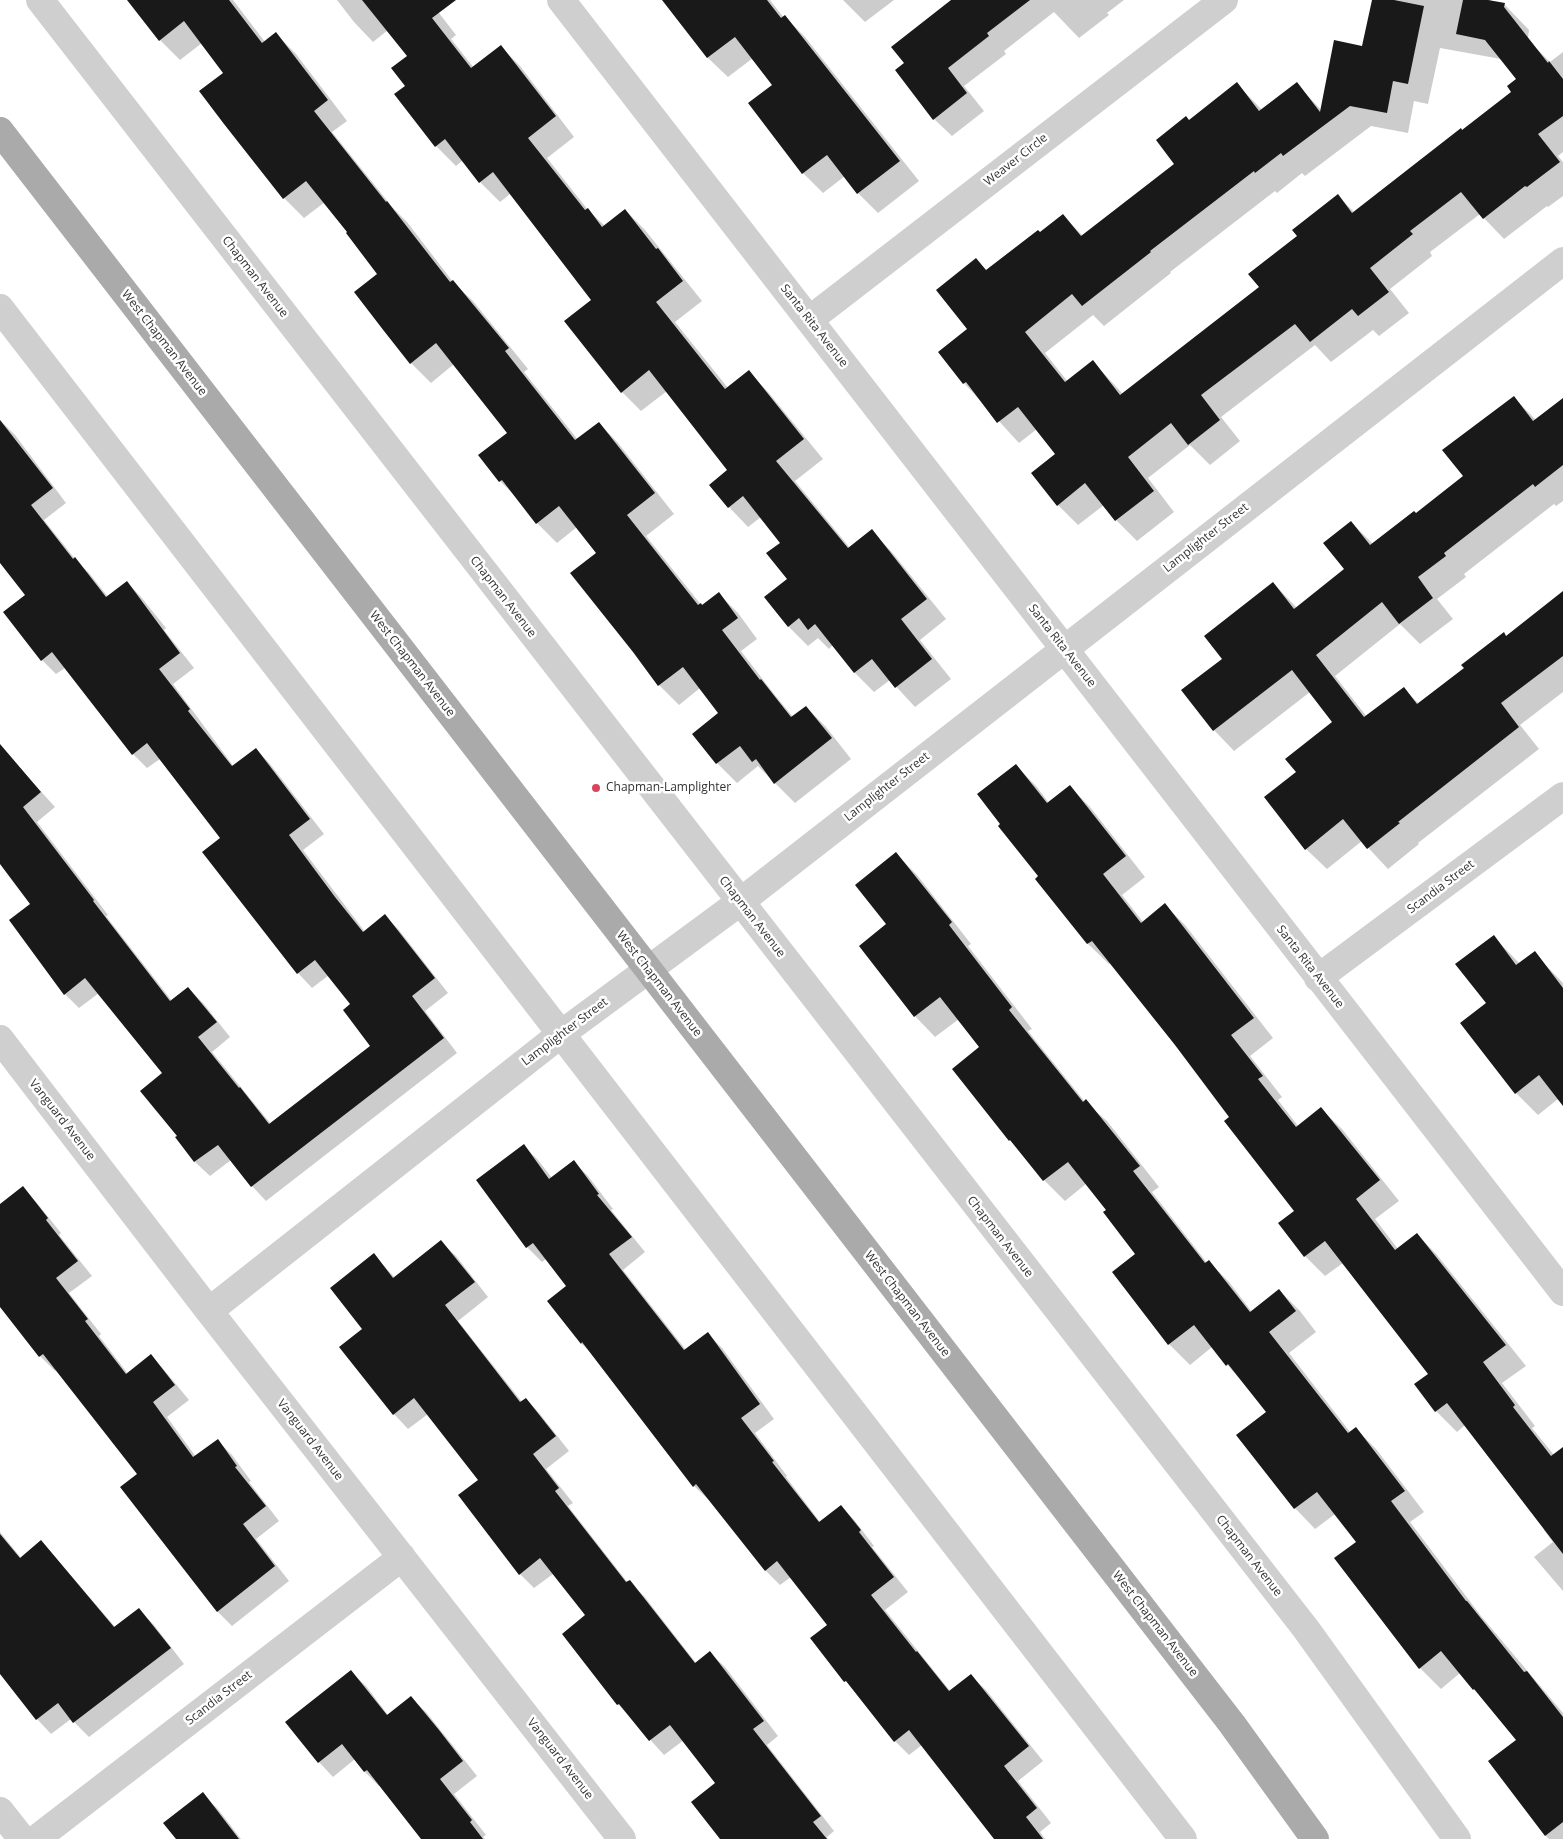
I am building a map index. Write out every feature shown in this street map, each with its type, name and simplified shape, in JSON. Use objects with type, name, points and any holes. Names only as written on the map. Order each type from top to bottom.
[{"type":"main road","name":"West Chapman Avenue","points":[[0,131],[1232,1724],[1316,1839]]},
{"type":"street","name":"Chapman Avenue","points":[[40,0],[1306,1630],[1457,1839]]},
{"type":"street","name":"Santa Rita Avenue","points":[[561,0],[1563,1292]]},
{"type":"street","name":"Weaver Circle","points":[[808,320],[1224,0]]},
{"type":"street","name":"Lamplighter Street","points":[[208,1311],[561,1034],[740,902],[1563,260]]},
{"type":"street","points":[[0,308],[1183,1839]]},
{"type":"street","name":"Scandia Street","points":[[1318,978],[1563,796]]},
{"type":"street","name":"Vanguard Avenue","points":[[0,1039],[208,1311],[622,1839]]},
{"type":"street","name":"Scandia Street","points":[[36,1839],[402,1557]]},
{"type":"street","points":[[0,1811],[22,1839]]},
{"type":"building","points":[[127,0],[229,0],[262,43],[276,32],[328,100],[314,111],[450,282],[453,280],[509,348],[505,351],[575,440],[599,422],[655,493],[627,515],[698,605],[701,603],[702,605],[719,592],[738,618],[722,630],[791,717],[806,706],[832,738],[774,784],[756,759],[752,762],[740,746],[716,764],[692,734],[718,713],[683,667],[658,686],[570,573],[596,553],[559,506],[536,524],[502,480],[499,482],[478,455],[507,433],[436,343],[410,364],[384,331],[354,292],[377,274],[347,232],[306,181],[283,199],[199,91],[223,73],[184,21],[159,41]]},
{"type":"building","points":[[362,0],[456,0],[432,18],[471,68],[501,45],[556,116],[528,138],[585,210],[588,208],[602,227],[625,209],[656,249],[658,248],[683,281],[656,302],[725,389],[749,370],[804,439],[776,461],[848,548],[872,529],[927,599],[901,619],[932,659],[895,688],[872,659],[854,673],[815,624],[808,630],[799,618],[788,627],[764,597],[787,579],[766,553],[780,543],[743,496],[728,508],[709,485],[727,470],[649,370],[621,393],[564,321],[591,300],[493,172],[479,183],[445,139],[435,147],[394,94],[405,86],[391,68],[407,56]]},
{"type":"building","points":[[662,0],[767,0],[781,18],[785,15],[900,161],[857,194],[827,155],[802,174],[748,103],[772,85],[735,37],[707,58]]},
{"type":"building","points":[[951,0],[1030,0],[987,33],[989,36],[948,68],[967,93],[933,120],[895,70],[904,63],[891,47]]},
{"type":"building","points":[[1372,0],[1394,0],[1424,6],[1408,84],[1393,81],[1387,113],[1350,106],[1283,156],[1281,153],[1255,173],[1254,171],[1082,306],[1072,294],[1025,332],[1065,382],[1093,360],[1120,395],[1259,287],[1248,274],[1297,236],[1292,230],[1338,194],[1352,213],[1461,128],[1462,130],[1511,92],[1507,86],[1516,79],[1485,40],[1456,34],[1463,0],[1488,0],[1505,3],[1504,7],[1563,79],[1563,116],[1538,134],[1560,162],[1527,187],[1525,186],[1483,219],[1461,192],[1410,231],[1413,234],[1370,268],[1389,292],[1358,316],[1352,309],[1310,342],[1295,324],[1201,395],[1220,420],[1188,445],[1171,423],[1128,457],[1154,491],[1115,521],[1085,483],[1057,506],[1031,473],[1055,454],[1018,407],[997,423],[966,382],[963,384],[938,352],[967,329],[936,290],[976,258],[986,270],[1038,230],[1040,232],[1063,214],[1081,236],[1174,164],[1156,140],[1186,116],[1189,120],[1237,82],[1259,111],[1297,82],[1320,112],[1334,40],[1362,46]]},
{"type":"building","points":[[1514,396],[1533,421],[1563,398],[1563,465],[1535,487],[1533,484],[1444,553],[1446,556],[1418,577],[1433,598],[1399,624],[1382,602],[1316,655],[1364,717],[1404,687],[1417,704],[1464,668],[1461,665],[1504,632],[1506,636],[1563,591],[1563,656],[1501,703],[1519,727],[1398,822],[1400,823],[1367,849],[1343,819],[1305,850],[1264,797],[1296,772],[1285,759],[1332,722],[1292,670],[1213,731],[1181,690],[1222,659],[1204,636],[1273,582],[1294,609],[1344,569],[1323,543],[1351,521],[1370,545],[1414,511],[1416,513],[1463,476],[1442,450]]},
{"type":"building","points":[[0,420],[53,488],[31,505],[73,559],[75,557],[106,597],[127,581],[180,653],[159,669],[190,709],[188,711],[232,766],[256,748],[310,819],[289,835],[335,897],[363,932],[385,914],[435,978],[412,996],[444,1038],[251,1187],[218,1145],[194,1162],[175,1137],[177,1136],[140,1091],[162,1073],[85,978],[64,995],[9,920],[30,904],[0,864],[0,744],[41,792],[23,807],[170,1001],[188,987],[217,1022],[198,1037],[269,1124],[370,1046],[343,1010],[350,1004],[315,960],[297,974],[202,852],[220,838],[147,743],[132,755],[52,652],[41,661],[3,612],[25,595],[0,563]]},
{"type":"building","points":[[1016,764],[1047,803],[1070,785],[1126,856],[1103,874],[1141,923],[1165,903],[1254,1018],[1231,1035],[1263,1076],[1258,1079],[1296,1127],[1321,1107],[1380,1180],[1356,1199],[1395,1250],[1417,1233],[1506,1345],[1483,1362],[1515,1405],[1513,1407],[1551,1456],[1563,1447],[1563,1554],[1447,1403],[1435,1412],[1414,1384],[1428,1374],[1325,1241],[1304,1257],[1278,1223],[1294,1211],[1224,1121],[1229,1117],[1175,1045],[1092,941],[1087,944],[1035,879],[1038,876],[998,826],[1000,824],[977,794]]},
{"type":"building","points":[[896,852],[952,922],[949,925],[1012,1007],[1009,1010],[1083,1102],[1086,1099],[1140,1166],[1133,1171],[1205,1263],[1209,1260],[1250,1312],[1279,1289],[1296,1311],[1269,1332],[1348,1433],[1356,1427],[1405,1491],[1391,1501],[1466,1601],[1524,1672],[1527,1671],[1563,1717],[1563,1822],[1545,1836],[1488,1761],[1516,1740],[1441,1651],[1419,1669],[1334,1558],[1356,1542],[1317,1492],[1294,1509],[1236,1435],[1266,1412],[1194,1325],[1168,1345],[1112,1272],[1135,1254],[1103,1212],[1106,1210],[1068,1162],[1043,1181],[952,1069],[979,1047],[940,997],[914,1017],[859,946],[886,924],[855,885]]},
{"type":"building","points":[[1494,935],[1516,965],[1535,951],[1563,988],[1563,1106],[1539,1075],[1515,1094],[1460,1023],[1486,1003],[1455,964]]},
{"type":"building","points":[[524,1144],[549,1179],[574,1160],[599,1194],[597,1195],[632,1237],[609,1254],[684,1350],[708,1332],[760,1404],[741,1418],[774,1461],[772,1462],[819,1522],[841,1505],[861,1530],[859,1532],[894,1577],[871,1595],[949,1691],[971,1674],[1029,1746],[1004,1766],[1037,1808],[1026,1817],[1043,1839],[994,1839],[909,1730],[894,1742],[810,1638],[827,1625],[777,1561],[765,1571],[696,1484],[693,1487],[582,1342],[581,1344],[547,1301],[566,1286],[533,1243],[526,1248],[476,1180]]},
{"type":"building","points":[[23,1186],[48,1218],[46,1220],[78,1261],[56,1278],[88,1319],[85,1321],[126,1374],[151,1354],[175,1385],[153,1402],[193,1457],[218,1439],[237,1466],[235,1467],[266,1506],[243,1524],[275,1566],[217,1612],[120,1487],[137,1474],[43,1354],[39,1357],[0,1307],[0,1204]]},
{"type":"building","points":[[441,1240],[475,1282],[445,1305],[520,1402],[526,1398],[556,1436],[533,1454],[559,1488],[555,1491],[626,1582],[630,1580],[695,1663],[710,1651],[764,1721],[753,1729],[821,1816],[813,1822],[827,1839],[720,1839],[691,1802],[715,1783],[670,1725],[649,1741],[619,1704],[617,1705],[562,1634],[585,1615],[540,1558],[519,1575],[458,1495],[478,1480],[414,1398],[393,1415],[339,1347],[362,1329],[330,1288],[374,1253],[393,1278]]},
{"type":"building","points":[[0,1534],[20,1558],[41,1540],[114,1627],[139,1608],[171,1648],[73,1723],[58,1703],[36,1720],[0,1674]]},
{"type":"building","points":[[351,1670],[387,1715],[411,1696],[439,1730],[463,1761],[440,1779],[472,1820],[470,1822],[483,1839],[421,1839],[367,1770],[364,1772],[342,1744],[318,1763],[285,1722]]},
{"type":"building","points":[[203,1792],[239,1839],[176,1839],[163,1823]]},
{"type":"place","name":"Chapman-Lamplighter","points":[[596,788]]}]
